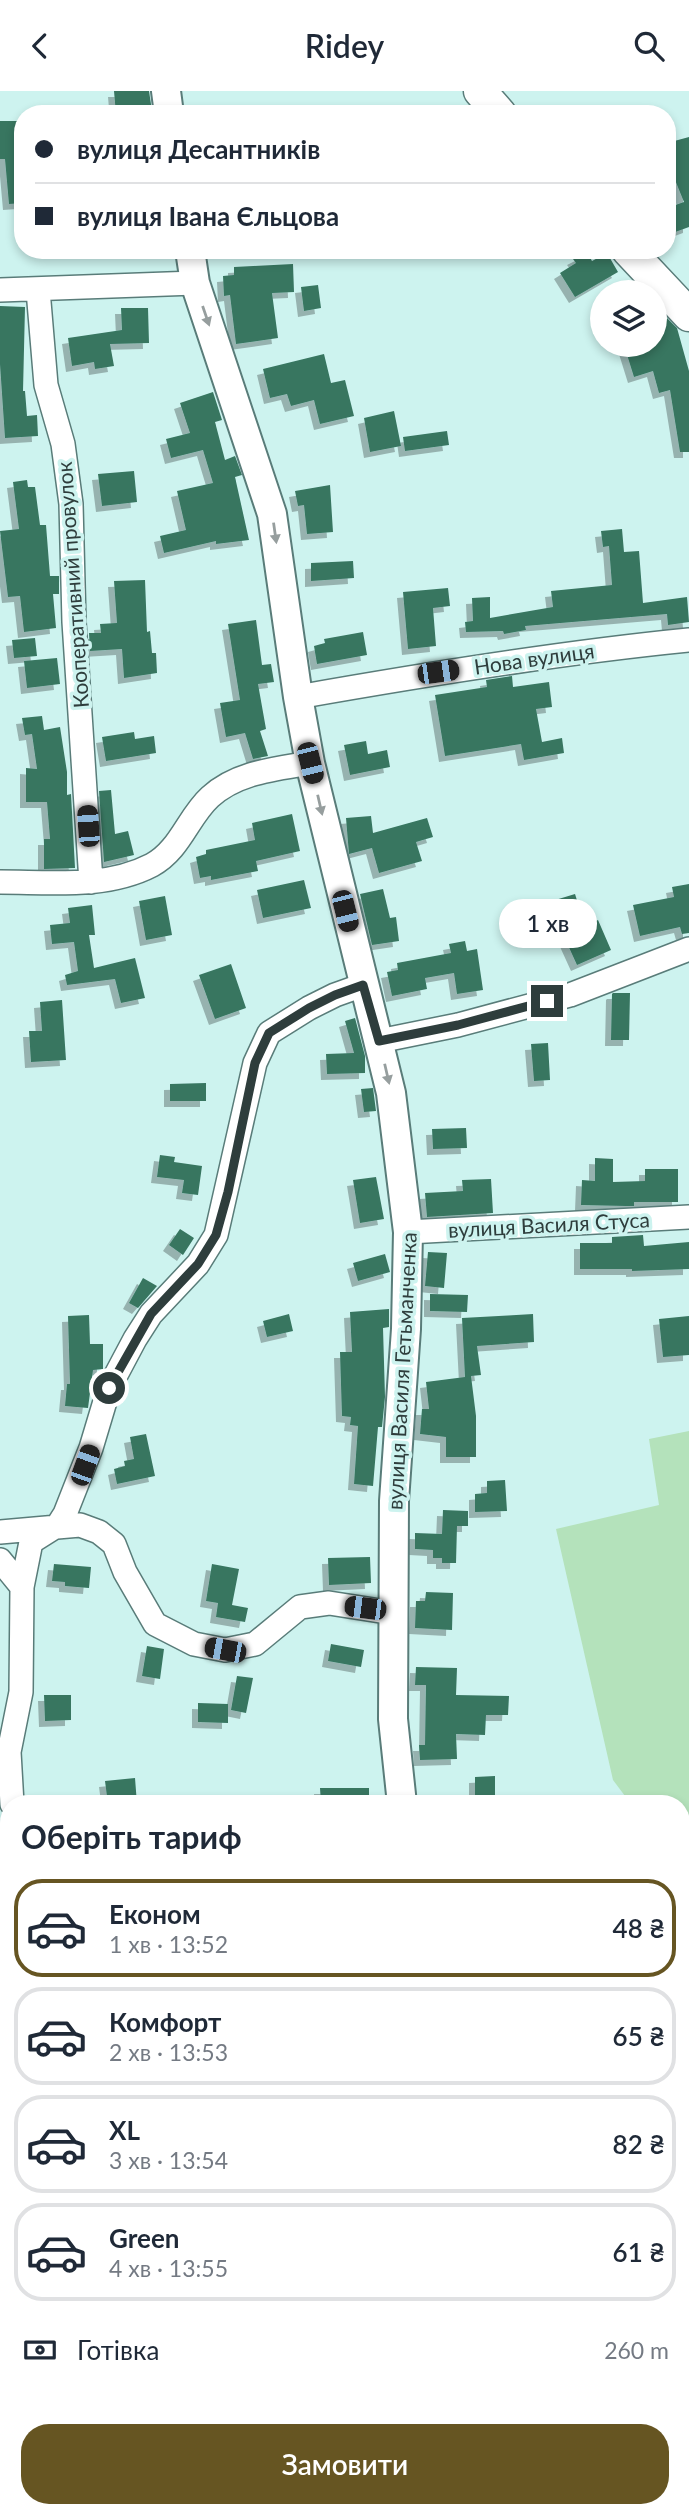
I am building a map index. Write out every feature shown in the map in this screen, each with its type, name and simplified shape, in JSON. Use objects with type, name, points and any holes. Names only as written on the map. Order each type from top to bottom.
[{"type":"main road","points":[[480,91],[492,105]]},
{"type":"main road","points":[[636,259],[689,315]]},
{"type":"street","name":"вулиця Василя Гетьманченка","points":[[191,259],[195,283],[272,513],[310,763],[391,1093],[408,1232],[406,1329],[394,1501],[393,1719],[400,1795]]},
{"type":"street","points":[[0,290],[195,283]]},
{"type":"street","name":"Кооперативний провулок","points":[[38,290],[46,385],[63,444],[71,505],[75,635],[92,882]]},
{"type":"street","name":"Нова вулиця","points":[[298,697],[438,672],[603,648],[689,640]]},
{"type":"street","points":[[0,882],[92,882],[120,877],[152,865],[171,851],[209,798],[227,784],[251,774],[310,763]]},
{"type":"street","points":[[379,1041],[458,1025],[570,995],[689,950]]},
{"type":"street","points":[[11,1795],[9,1752],[22,1692],[22,1587],[31,1542],[58,1525],[78,1482],[109,1388],[135,1339],[151,1314],[198,1264],[216,1235],[228,1192],[255,1063],[269,1033],[317,1004],[363,985]]},
{"type":"street","name":"вулиця Василя Стуса","points":[[408,1232],[689,1217]]},
{"type":"street","points":[[0,1532],[58,1525],[80,1525],[99,1532],[114,1544],[125,1572],[155,1624],[194,1644],[225,1650],[255,1644],[300,1607],[330,1603],[393,1613]]},
{"type":"street","points":[[0,1560],[22,1587]]},
{"type":"green space","points":[[689,1431],[689,1795],[624,1795],[613,1780],[556,1529],[659,1505],[649,1439]]},
{"type":"building","points":[[114,91],[149,91],[151,105],[115,105]]},
{"type":"building","points":[[0,121],[14,121],[14,204],[9,204],[5,159],[0,159]]},
{"type":"building","points":[[689,137],[689,227],[676,232],[676,205],[684,202],[676,182],[676,141]]},
{"type":"building","points":[[573,259],[610,259],[618,272],[604,280],[590,280],[590,288],[575,297],[560,273],[576,263]]},
{"type":"building","points":[[293,264],[294,292],[272,293],[278,338],[236,344],[230,295],[224,296],[223,276],[234,275],[234,267]]},
{"type":"building","points":[[318,285],[321,308],[304,311],[301,287]]},
{"type":"building","points":[[0,306],[25,307],[23,391],[27,416],[37,415],[38,436],[5,438],[0,364]]},
{"type":"building","points":[[121,308],[148,308],[149,343],[110,344],[114,366],[95,369],[94,362],[72,366],[68,338],[122,330]]},
{"type":"building","points":[[667,318],[677,328],[689,371],[689,452],[680,452],[670,390],[659,393],[653,371],[634,377],[628,357],[667,357]]},
{"type":"building","points":[[324,354],[331,383],[345,380],[354,416],[320,424],[314,400],[291,406],[287,394],[270,398],[263,369]]},
{"type":"building","points":[[213,392],[222,420],[215,422],[225,460],[235,456],[242,475],[235,477],[249,540],[216,544],[216,541],[164,553],[160,536],[186,530],[177,491],[213,483],[203,450],[171,458],[166,439],[190,433],[180,403]]},
{"type":"building","points":[[394,411],[401,446],[370,452],[364,418]]},
{"type":"building","points":[[447,431],[449,445],[405,451],[403,437]]},
{"type":"building","points":[[134,471],[137,502],[102,506],[98,474]]},
{"type":"building","points":[[27,480],[28,487],[35,487],[40,525],[46,525],[50,576],[59,576],[59,594],[53,594],[56,628],[24,632],[20,596],[8,597],[0,531],[19,529],[13,482]]},
{"type":"building","points":[[330,485],[333,532],[307,534],[304,505],[298,506],[295,491]]},
{"type":"building","points":[[622,529],[624,552],[639,551],[643,603],[687,597],[689,622],[668,625],[667,614],[525,626],[526,630],[504,634],[503,631],[466,632],[465,622],[473,621],[472,598],[490,597],[490,618],[553,607],[551,591],[612,585],[609,546],[603,547],[601,531]]},
{"type":"building","points":[[353,561],[354,578],[311,581],[311,563]]},
{"type":"building","points":[[145,580],[147,632],[150,631],[152,653],[156,653],[157,673],[124,678],[122,649],[90,651],[89,633],[101,633],[100,624],[117,623],[114,581]]},
{"type":"building","points":[[448,588],[450,606],[433,608],[436,646],[408,649],[403,592]]},
{"type":"building","points":[[256,620],[262,665],[271,664],[274,682],[258,684],[266,729],[260,731],[268,756],[253,759],[245,733],[226,737],[220,703],[240,700],[228,624]]},
{"type":"building","points":[[363,632],[367,655],[317,664],[314,646],[325,643],[324,639]]},
{"type":"building","points":[[35,638],[37,656],[14,658],[12,640]]},
{"type":"building","points":[[57,658],[60,684],[27,688],[24,661]]},
{"type":"building","points":[[512,676],[513,687],[549,682],[552,707],[536,709],[542,742],[562,738],[564,753],[524,760],[521,744],[445,756],[435,695],[487,687],[486,680]]},
{"type":"building","points":[[42,716],[44,730],[60,727],[67,772],[67,795],[71,794],[75,868],[44,869],[44,839],[50,839],[47,802],[26,802],[26,768],[37,769],[32,734],[25,735],[22,718]]},
{"type":"building","points":[[134,732],[135,739],[154,736],[156,753],[106,761],[102,737]]},
{"type":"building","points":[[366,741],[368,754],[387,750],[390,767],[350,775],[344,745]]},
{"type":"building","points":[[111,790],[115,834],[128,831],[134,855],[104,862],[99,791]]},
{"type":"building","points":[[292,814],[300,851],[256,861],[258,871],[211,880],[211,876],[200,878],[196,857],[206,854],[206,850],[255,840],[252,823]]},
{"type":"building","points":[[371,816],[373,833],[427,818],[433,837],[416,842],[422,861],[379,873],[372,848],[349,854],[346,818]]},
{"type":"building","points":[[304,880],[311,908],[263,918],[257,890]]},
{"type":"building","points":[[689,884],[689,933],[682,934],[680,927],[640,936],[633,905],[674,897],[672,887]]},
{"type":"building","points":[[383,889],[390,918],[396,917],[399,941],[372,945],[360,894]]},
{"type":"building","points":[[575,894],[585,926],[598,920],[611,950],[577,965],[552,901]]},
{"type":"building","points":[[165,896],[172,935],[146,940],[139,901]]},
{"type":"building","points":[[92,905],[95,935],[89,935],[94,968],[135,958],[145,998],[121,1003],[115,979],[67,985],[65,975],[78,971],[74,942],[52,944],[50,925],[70,923],[68,908]]},
{"type":"building","points":[[465,941],[467,951],[477,949],[483,990],[457,994],[454,973],[425,978],[427,989],[392,996],[387,972],[398,970],[397,963],[451,953],[449,944]]},
{"type":"building","points":[[231,964],[246,1008],[215,1019],[199,975]]},
{"type":"building","points":[[613,993],[630,993],[629,1040],[611,1040]]},
{"type":"building","points":[[62,1000],[66,1060],[31,1062],[29,1031],[42,1031],[40,1002]]},
{"type":"building","points":[[355,1018],[365,1056],[365,1073],[327,1074],[326,1054],[354,1053],[345,1021]]},
{"type":"building","points":[[548,1043],[550,1080],[534,1081],[531,1044]]},
{"type":"building","points":[[206,1083],[206,1101],[170,1101],[170,1084]]},
{"type":"building","points":[[373,1088],[376,1111],[364,1112],[361,1089]]},
{"type":"building","points":[[466,1128],[467,1148],[433,1149],[432,1129]]},
{"type":"building","points":[[160,1155],[175,1157],[174,1162],[202,1166],[198,1195],[182,1193],[184,1180],[157,1177]]},
{"type":"building","points":[[595,1158],[613,1159],[613,1182],[645,1181],[645,1169],[678,1169],[678,1202],[634,1202],[634,1206],[581,1205],[582,1180],[595,1181]]},
{"type":"building","points":[[376,1177],[384,1219],[360,1223],[353,1180]]},
{"type":"building","points":[[491,1179],[493,1213],[427,1217],[425,1193],[463,1191],[462,1180]]},
{"type":"building","points":[[180,1229],[194,1238],[183,1255],[169,1245]]},
{"type":"building","points":[[643,1235],[644,1246],[689,1242],[689,1269],[580,1269],[580,1243],[612,1243],[612,1237]]},
{"type":"building","points":[[428,1252],[447,1253],[444,1288],[425,1286]]},
{"type":"building","points":[[385,1254],[390,1272],[358,1281],[353,1263]]},
{"type":"building","points":[[143,1278],[157,1286],[138,1308],[129,1303]]},
{"type":"building","points":[[430,1294],[468,1295],[467,1312],[430,1311]]},
{"type":"building","points":[[389,1309],[389,1327],[383,1328],[385,1397],[382,1427],[378,1427],[373,1486],[354,1484],[358,1426],[350,1425],[351,1417],[342,1416],[340,1352],[352,1352],[350,1312]]},
{"type":"building","points":[[289,1314],[293,1331],[267,1337],[263,1321]]},
{"type":"building","points":[[533,1314],[534,1342],[477,1346],[481,1375],[471,1376],[476,1416],[476,1457],[446,1457],[446,1437],[420,1434],[422,1409],[429,1409],[426,1382],[465,1377],[462,1318]]},
{"type":"building","points":[[89,1315],[90,1344],[103,1344],[103,1369],[93,1370],[88,1408],[65,1406],[67,1384],[70,1384],[68,1316]]},
{"type":"building","points":[[689,1316],[689,1355],[663,1357],[659,1319]]},
{"type":"building","points":[[146,1434],[155,1476],[117,1484],[114,1469],[125,1466],[124,1461],[134,1459],[130,1437]]},
{"type":"building","points":[[505,1480],[507,1511],[475,1512],[475,1494],[487,1493],[487,1481]]},
{"type":"building","points":[[443,1510],[468,1511],[468,1526],[457,1526],[456,1563],[442,1563],[442,1558],[433,1558],[433,1550],[415,1549],[415,1533],[442,1534]]},
{"type":"building","points":[[370,1557],[371,1583],[329,1585],[328,1558]]},
{"type":"building","points":[[54,1564],[91,1567],[89,1588],[65,1586],[65,1582],[52,1581]]},
{"type":"building","points":[[212,1564],[239,1569],[232,1605],[248,1608],[245,1622],[216,1617],[218,1603],[206,1601]]},
{"type":"building","points":[[426,1592],[453,1593],[452,1630],[415,1628],[416,1601],[425,1601]]},
{"type":"building","points":[[331,1644],[364,1650],[361,1667],[328,1661]]},
{"type":"building","points":[[147,1646],[164,1649],[160,1679],[142,1676]]},
{"type":"building","points":[[416,1667],[457,1668],[456,1695],[509,1696],[508,1715],[486,1715],[485,1735],[456,1734],[457,1759],[420,1760],[419,1745],[425,1745],[426,1685],[415,1685]]},
{"type":"building","points":[[237,1676],[253,1678],[246,1713],[231,1710]]},
{"type":"building","points":[[44,1695],[71,1695],[71,1720],[45,1721]]},
{"type":"building","points":[[198,1703],[228,1704],[228,1723],[198,1722]]},
{"type":"building","points":[[495,1776],[495,1795],[475,1795],[475,1777]]},
{"type":"building","points":[[135,1778],[136,1795],[107,1795],[105,1781]]},
{"type":"building","points":[[320,1788],[369,1788],[369,1795],[320,1795]]},
{"type":"route","points":[[109,1388],[151,1314],[198,1264],[216,1235],[228,1192],[255,1063],[269,1033],[309,1008],[363,985],[379,1041],[458,1025],[547,1001]]}]
